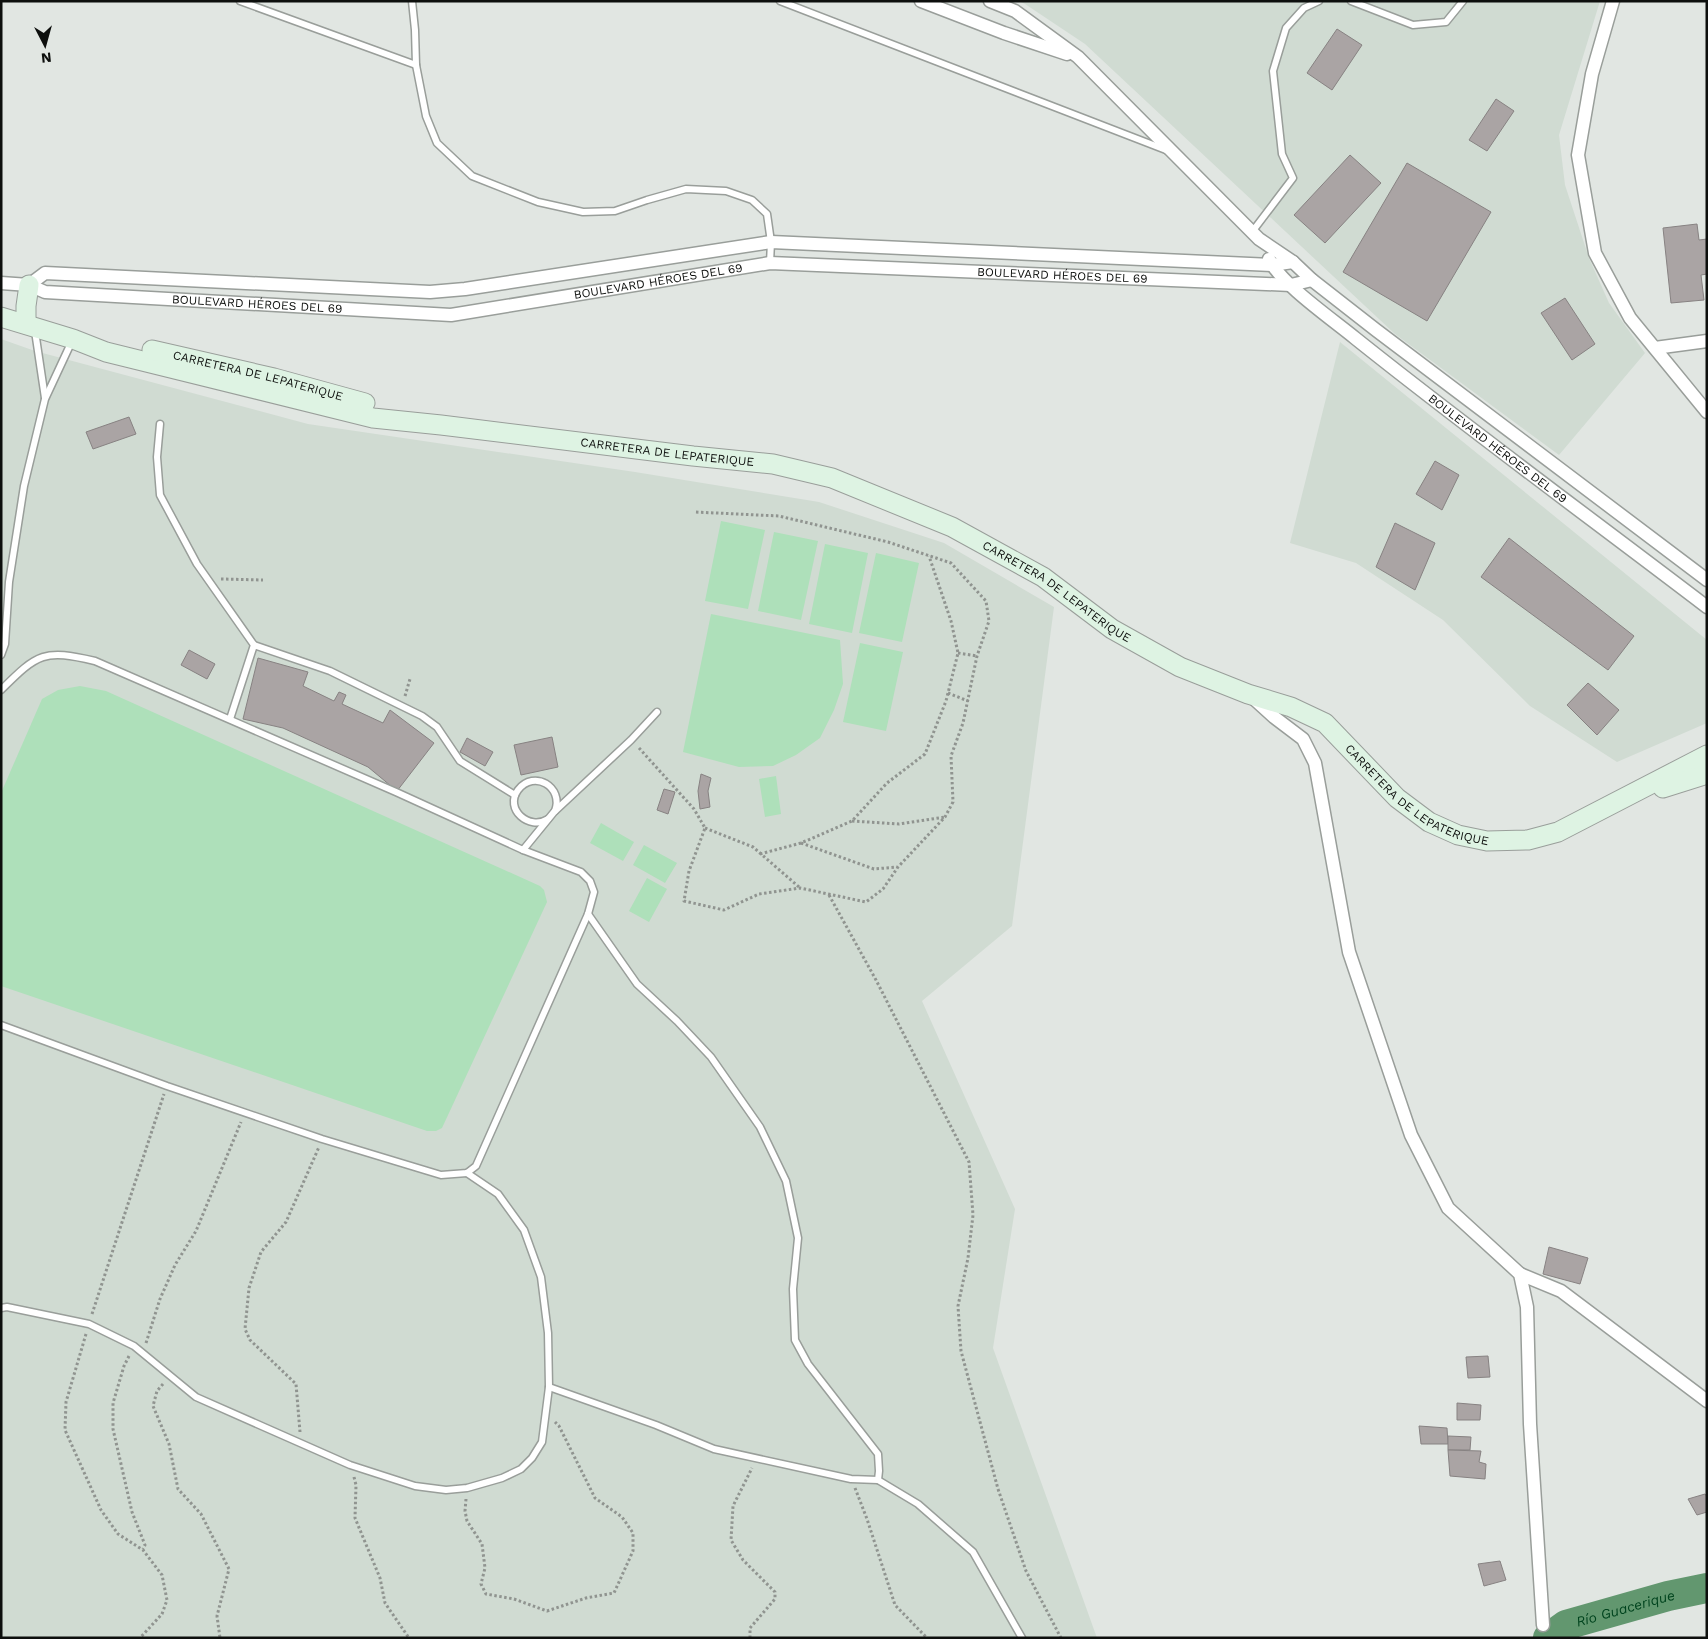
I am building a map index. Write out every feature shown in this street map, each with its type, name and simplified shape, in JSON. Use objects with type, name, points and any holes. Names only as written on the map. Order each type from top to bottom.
[{"type":"main road","points":[[29,284],[26,306],[30,325]]},
{"type":"main road","name":"CARRETERA DE LEPATERIQUE","points":[[1,317],[73,339],[106,352],[373,418],[441,424],[693,456],[773,464],[832,478],[952,527],[1043,577],[1112,629],[1180,667],[1248,694],[1291,707],[1325,723],[1396,798],[1429,822],[1458,835],[1487,841],[1528,840],[1558,832],[1707,754]]},
{"type":"main road","name":"CARRETERA DE LEPATERIQUE","points":[[1620,799],[1653,792],[1707,774]]},
{"type":"street","points":[[921,1],[1004,33],[1078,58]]},
{"type":"street","name":"BOULEVARD HÉROES DEL 69","points":[[990,1],[1015,11],[1078,58],[1256,236],[1292,262],[1384,336],[1707,580]]},
{"type":"street","points":[[1613,1],[1592,74],[1578,155],[1595,253],[1630,318],[1707,412]]},
{"type":"street","name":"BOULEVARD HÉROES DEL 69","points":[[1256,236],[1272,265],[1291,286],[1388,364],[1707,606]]},
{"type":"street","name":"BOULEVARD HÉROES DEL 69","points":[[29,284],[44,273],[430,292],[465,289],[771,242],[1272,265],[1292,262]]},
{"type":"street","name":"BOULEVARD HÉROES DEL 69","points":[[1,283],[29,284],[45,292],[450,315],[770,263],[1291,286],[1312,280]]},
{"type":"street","points":[[1655,348],[1707,341]]},
{"type":"street","points":[[1248,694],[1303,739],[1315,763],[1349,952],[1411,1135],[1448,1208],[1520,1274],[1561,1291],[1707,1401]]},
{"type":"street","points":[[1520,1274],[1527,1307],[1530,1424],[1543,1625]]},
{"type":"lane","points":[[240,1],[416,65]]},
{"type":"lane","points":[[412,1],[416,65],[426,116],[437,143],[472,176],[538,202],[583,212],[615,211],[686,189],[726,191],[752,200],[767,214],[771,242],[770,263]]},
{"type":"lane","points":[[780,1],[1172,153]]},
{"type":"lane","points":[[1004,1],[1015,11]]},
{"type":"lane","points":[[1256,236],[1293,178],[1282,154],[1273,70],[1286,28],[1304,8],[1319,1]]},
{"type":"lane","points":[[1351,1],[1413,25],[1446,22],[1463,1]]},
{"type":"lane","points":[[30,325],[45,399]]},
{"type":"lane","points":[[1,654],[5,644],[9,582],[24,486],[45,399],[73,339]]},
{"type":"lane","points":[[160,424],[157,458],[160,495],[197,564],[254,645],[330,671],[422,716],[437,727],[460,761],[515,795]]},
{"type":"lane","points":[[230,719],[254,645]]},
{"type":"lane","points":[[1,690],[26,666],[46,655],[66,654],[95,661],[410,798],[523,850],[581,872],[590,881],[594,892],[588,914],[476,1166],[467,1172],[441,1175],[322,1139],[167,1086],[1,1025]]},
{"type":"lane","points":[[523,850],[552,815],[631,740],[657,712]]},
{"type":"lane","points":[[543,782],[554,792],[557,805],[552,815],[537,823],[529,822],[523,819],[515,808],[515,795],[524,784],[543,782]]},
{"type":"lane","points":[[588,914],[636,984],[677,1021],[711,1056],[760,1127],[786,1181],[798,1238],[793,1289],[795,1340],[808,1364],[878,1454],[878,1480]]},
{"type":"lane","points":[[1,1308],[7,1307],[89,1324],[134,1346],[196,1397],[350,1465],[415,1486],[446,1490],[467,1488],[502,1478],[521,1469],[532,1458],[542,1442],[548,1386],[548,1333],[541,1277],[524,1230],[498,1194],[467,1172]]},
{"type":"lane","points":[[548,1386],[656,1425],[714,1450],[851,1479],[878,1480],[918,1504],[973,1552],[1022,1638]]},
{"type":"path","points":[[695,512],[779,516],[888,542],[952,562],[986,601],[989,621],[977,656],[963,724],[951,756],[953,802],[945,817],[898,867],[883,889],[866,902],[800,888],[759,894],[724,910],[684,901],[689,870],[705,828]]},
{"type":"path","points":[[760,854],[801,843],[852,820],[887,783],[926,754],[948,693],[958,652],[951,621],[929,556]]},
{"type":"path","points":[[207,579],[263,580]]},
{"type":"path","points":[[958,652],[977,656]]},
{"type":"path","points":[[402,706],[410,679]]},
{"type":"path","points":[[948,693],[968,701]]},
{"type":"path","points":[[631,740],[694,809],[705,828],[753,847],[800,888]]},
{"type":"path","points":[[852,820],[899,824],[945,817]]},
{"type":"path","points":[[801,843],[874,869],[898,867]]},
{"type":"path","points":[[829,895],[880,988],[969,1162],[973,1215],[968,1258],[958,1306],[961,1351],[998,1489],[1026,1571],[1061,1638]]},
{"type":"path","points":[[140,1638],[162,1614],[167,1600],[162,1575],[143,1550],[118,1534],[101,1510],[65,1430],[66,1402],[89,1324],[167,1086]]},
{"type":"path","points":[[143,1354],[160,1298],[175,1265],[196,1230],[245,1112]]},
{"type":"path","points":[[300,1443],[296,1384],[250,1340],[245,1328],[249,1288],[261,1252],[286,1222],[322,1139]]},
{"type":"path","points":[[134,1346],[124,1366],[113,1403],[113,1429],[132,1512],[145,1545],[143,1550]]},
{"type":"path","points":[[170,1376],[158,1391],[153,1406],[169,1444],[178,1490],[201,1514],[229,1569],[217,1616],[220,1638]]},
{"type":"path","points":[[467,1488],[465,1511],[467,1521],[482,1544],[485,1568],[481,1584],[486,1594],[514,1599],[547,1611],[586,1598],[614,1594],[633,1551],[633,1532],[622,1517],[595,1498],[559,1426],[546,1413]]},
{"type":"path","points":[[750,1638],[750,1628],[775,1599],[775,1592],[743,1560],[731,1540],[734,1506],[756,1458]]},
{"type":"path","points":[[350,1465],[356,1485],[355,1518],[380,1578],[385,1603],[409,1638]]},
{"type":"path","points":[[851,1479],[867,1519],[895,1605],[928,1638]]},
{"type":"shaded area","points":[[1019,1],[1600,1],[1559,135],[1565,185],[1589,258],[1609,303],[1645,353],[1559,455],[1395,334],[1085,44]]},
{"type":"shaded area","points":[[1,339],[35,351],[308,424],[635,472],[819,502],[944,543],[1054,607],[1012,926],[922,1001],[1015,1209],[993,1348],[1097,1638],[1,1638]]},
{"type":"shaded area","points":[[1340,342],[1707,640],[1707,723],[1617,762],[1530,706],[1443,620],[1356,563],[1290,543]]},
{"type":"green space","points":[[721,521],[765,530],[748,609],[705,601]]},
{"type":"green space","points":[[774,532],[818,541],[801,620],[758,611]]},
{"type":"green space","points":[[825,544],[868,553],[852,633],[809,624]]},
{"type":"green space","points":[[876,553],[919,563],[902,642],[859,633]]},
{"type":"green space","points":[[711,614],[840,640],[843,684],[834,710],[820,738],[796,755],[773,766],[739,767],[683,752]]},
{"type":"green space","points":[[860,643],[903,652],[886,731],[843,722]]},
{"type":"green space","points":[[80,686],[106,691],[540,886],[544,890],[547,902],[442,1128],[436,1131],[427,1131],[1,986],[1,793],[42,699],[58,690]]},
{"type":"green space","points":[[776,776],[781,814],[765,817],[759,779]]},
{"type":"green space","points":[[601,823],[634,842],[623,861],[590,843]]},
{"type":"green space","points":[[644,845],[677,863],[665,883],[633,865]]},
{"type":"green space","points":[[647,878],[667,889],[649,922],[629,911]]},
{"type":"building","points":[[1337,29],[1362,45],[1332,90],[1307,73]]},
{"type":"building","points":[[1496,99],[1514,111],[1487,151],[1469,140]]},
{"type":"building","points":[[1350,155],[1381,183],[1325,243],[1294,215]]},
{"type":"building","points":[[1407,163],[1491,212],[1427,321],[1343,272]]},
{"type":"building","points":[[1697,224],[1699,240],[1707,239],[1707,274],[1701,275],[1704,300],[1671,303],[1663,228]]},
{"type":"building","points":[[1565,298],[1595,344],[1572,360],[1541,313]]},
{"type":"building","points":[[129,417],[136,434],[93,449],[86,432]]},
{"type":"building","points":[[1435,461],[1459,475],[1442,510],[1416,494]]},
{"type":"building","points":[[1395,523],[1435,543],[1415,590],[1376,567]]},
{"type":"building","points":[[1509,538],[1634,636],[1608,670],[1481,577]]},
{"type":"building","points":[[189,650],[215,664],[207,679],[181,665]]},
{"type":"building","points":[[258,658],[308,672],[303,686],[334,701],[339,692],[346,695],[342,704],[383,723],[390,710],[434,743],[397,791],[368,767],[283,728],[243,719]]},
{"type":"building","points":[[1588,683],[1619,710],[1597,735],[1567,705]]},
{"type":"building","points":[[552,737],[558,767],[521,775],[514,745]]},
{"type":"building","points":[[467,738],[493,752],[485,766],[460,752]]},
{"type":"building","points":[[701,774],[711,778],[708,791],[710,807],[700,809],[698,791]]},
{"type":"building","points":[[664,789],[675,792],[668,814],[657,810]]},
{"type":"building","points":[[1549,1247],[1588,1258],[1580,1284],[1543,1274]]},
{"type":"building","points":[[1488,1356],[1490,1377],[1468,1378],[1466,1357]]},
{"type":"building","points":[[1457,1403],[1481,1405],[1480,1420],[1457,1420]]},
{"type":"building","points":[[1419,1426],[1447,1428],[1448,1444],[1421,1444]]},
{"type":"building","points":[[1448,1436],[1471,1437],[1470,1450],[1448,1450]]},
{"type":"building","points":[[1448,1450],[1481,1451],[1479,1462],[1486,1464],[1485,1479],[1450,1476]]},
{"type":"building","points":[[1705,1494],[1707,1497],[1707,1512],[1697,1515],[1688,1499]]},
{"type":"building","points":[[1500,1561],[1506,1580],[1484,1586],[1478,1564]]},
{"type":"waterway","name":"Río Guacerique","points":[[1548,1638],[1566,1625],[1668,1596],[1707,1588]]}]
